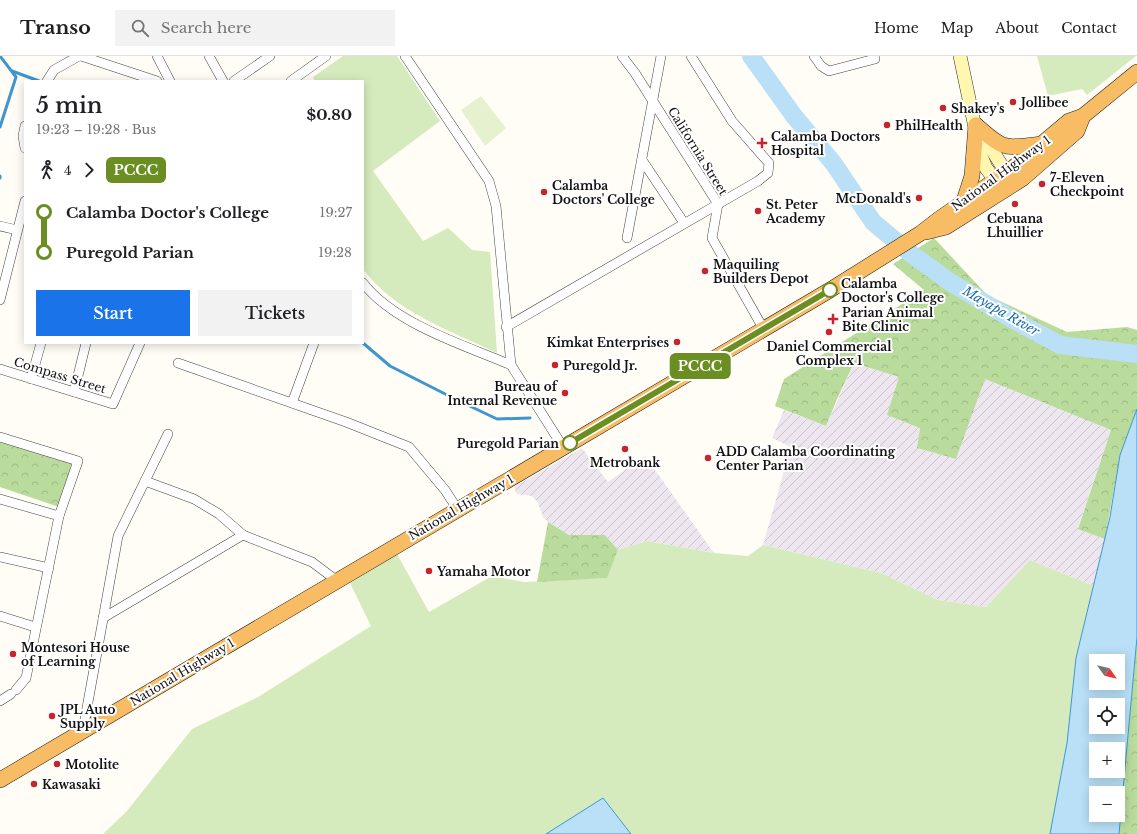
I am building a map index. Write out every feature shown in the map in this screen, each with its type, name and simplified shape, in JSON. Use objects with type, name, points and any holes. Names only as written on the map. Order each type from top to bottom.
[{"type":"highway","name":"National Highway 1","points":[[0,780],[883,257],[921,233],[964,201],[1005,182],[1042,144],[1070,121],[1083,116],[1137,72]]},
{"type":"highway","name":"National Highway 1","points":[[921,233],[946,227],[1005,182],[1077,131],[1083,116]]},
{"type":"highway","points":[[976,125],[994,142],[1003,146],[1042,144]]},
{"type":"highway","points":[[964,201],[972,176],[976,125]]},
{"type":"main road","points":[[960,56],[983,162],[1005,182]]},
{"type":"street","points":[[48,80],[54,70],[80,56],[153,80]]},
{"type":"street","points":[[157,56],[169,80]]},
{"type":"street","points":[[210,56],[222,80]]},
{"type":"street","points":[[292,80],[326,56]]},
{"type":"street","points":[[405,56],[489,180],[496,206],[506,327],[511,365],[563,447]]},
{"type":"street","name":"California Street","points":[[622,56],[635,73],[718,204],[712,238],[763,328]]},
{"type":"street","points":[[627,238],[661,56]]},
{"type":"street","points":[[506,327],[758,181],[768,173],[769,163],[732,121],[691,56]]},
{"type":"street","points":[[814,56],[821,66],[829,71],[875,59],[874,56]]},
{"type":"street","points":[[235,80],[267,57]]},
{"type":"street","points":[[642,160],[684,223]]},
{"type":"street","points":[[0,300],[24,206]]},
{"type":"street","points":[[0,226],[17,230]]},
{"type":"street","points":[[364,284],[370,292],[414,324],[511,365]]},
{"type":"street","points":[[31,379],[41,344]]},
{"type":"street","points":[[74,392],[86,344]]},
{"type":"street","name":"Compass Street","points":[[0,369],[113,404],[140,344]]},
{"type":"street","points":[[292,403],[314,344]]},
{"type":"street","points":[[178,363],[410,447],[445,490],[458,510]]},
{"type":"street","points":[[83,730],[118,536],[168,434]]},
{"type":"street","points":[[0,437],[78,461],[59,516],[49,568],[35,627],[26,678],[14,692],[0,701]]},
{"type":"street","points":[[144,481],[194,499],[219,514],[243,535],[312,562],[336,580]]},
{"type":"street","points":[[0,498],[59,516]]},
{"type":"street","points":[[103,618],[243,535]]},
{"type":"street","points":[[0,557],[49,568]]},
{"type":"street","points":[[0,616],[35,627]]},
{"type":"shaded area","points":[[854,363],[899,377],[920,428],[917,448],[956,459],[985,379],[1111,430],[1078,528],[1105,539],[1094,586],[1030,560],[986,607],[938,600],[881,573],[763,545],[791,447],[772,438],[784,410],[826,426]]},
{"type":"shaded area","points":[[582,448],[608,482],[645,456],[714,553],[647,541],[618,550],[605,535],[569,535],[548,522],[543,517],[538,503],[532,496],[517,494],[514,487]]},
{"type":"green space","points":[[343,56],[397,56],[440,121],[373,171],[423,241],[448,228],[472,250],[490,252],[497,353],[442,328],[407,308],[376,284],[364,270],[364,80],[314,80],[313,77]]},
{"type":"green space","points":[[1037,56],[1136,56],[1087,95],[1082,89],[1048,96]]},
{"type":"green space","points":[[481,96],[506,128],[485,146],[461,110]]},
{"type":"green space","points":[[934,238],[987,295],[1067,332],[1127,327],[1137,330],[1137,409],[1120,455],[1105,539],[1078,529],[1111,430],[985,379],[956,459],[917,448],[920,428],[887,415],[899,377],[854,363],[826,426],[775,406],[784,379],[924,290],[893,264]]},
{"type":"green space","points":[[0,441],[72,462],[59,507],[0,487]]},
{"type":"green space","points":[[548,522],[569,535],[605,535],[618,550],[607,578],[537,582]]},
{"type":"green space","points":[[647,541],[714,553],[748,556],[763,545],[881,573],[938,600],[986,607],[1030,560],[1094,586],[1076,658],[1067,743],[1050,834],[631,834],[603,798],[546,834],[103,834],[127,811],[192,729],[258,697],[371,626],[350,583],[397,554],[429,612],[492,576],[524,582],[606,578],[618,550]]},
{"type":"green space","points":[[1137,637],[1137,834],[1119,834],[1120,822],[1125,822],[1125,786],[1123,786]]},
{"type":"water","points":[[1137,409],[1137,637],[1125,768],[1125,742],[1089,742],[1089,778],[1124,778],[1123,786],[1089,786],[1089,822],[1120,822],[1119,834],[1050,834],[1067,743],[1076,658],[1110,517],[1120,455]]},
{"type":"water","points":[[603,798],[631,834],[546,834]]},
{"type":"waterway","points":[[0,56],[16,77],[0,127]]},
{"type":"waterway","name":"Mayapa River","points":[[751,56],[794,116],[834,164],[873,222],[910,253],[950,282],[1010,318],[1060,345],[1137,354]]},
{"type":"waterway","points":[[12,71],[36,80]]},
{"type":"waterway","points":[[364,344],[390,366],[497,419],[530,418]]},
{"type":"bus line","name":"PCCC","points":[[570,443],[763,328],[830,290]]},
{"type":"place","name":"Jollibee","points":[[1013,102]]},
{"type":"place","name":"Shakey's","points":[[943,108]]},
{"type":"place","name":"PhilHealth","points":[[887,125]]},
{"type":"place","name":"Calamba Doctors Hospital","points":[[762,143]]},
{"type":"place","name":"7-Eleven Checkpoint","points":[[1042,184]]},
{"type":"place","name":"Calamba Doctors' College","points":[[544,192]]},
{"type":"place","name":"McDonald's","points":[[919,198]]},
{"type":"place","name":"Cebuana Lhuillier","points":[[1015,204]]},
{"type":"place","name":"St. Peter Academy","points":[[758,211]]},
{"type":"place","name":"Maquiling Builders Depot","points":[[705,271]]},
{"type":"place","name":"Calamba Doctor's College","points":[[830,290]]},
{"type":"place","name":"Parian Animal Bite Clinic","points":[[833,319]]},
{"type":"place","name":"Daniel Commercial Complex 1","points":[[829,332]]},
{"type":"place","name":"Kimkat Enterprises","points":[[677,342]]},
{"type":"place","name":"Puregold Jr.","points":[[555,365]]},
{"type":"place","name":"Bureau of Internal Revenue","points":[[565,393]]},
{"type":"place","name":"Puregold Parian","points":[[570,443]]},
{"type":"place","name":"Metrobank","points":[[625,449]]},
{"type":"place","name":"ADD Calamba Coordinating Center Parian","points":[[708,458]]},
{"type":"place","name":"Yamaha Motor","points":[[429,571]]},
{"type":"place","name":"Montesori House of Learning","points":[[13,654]]},
{"type":"place","name":"JPL Auto Supply","points":[[52,716]]},
{"type":"place","name":"Motolite","points":[[57,764]]},
{"type":"place","name":"Kawasaki","points":[[34,784]]}]
